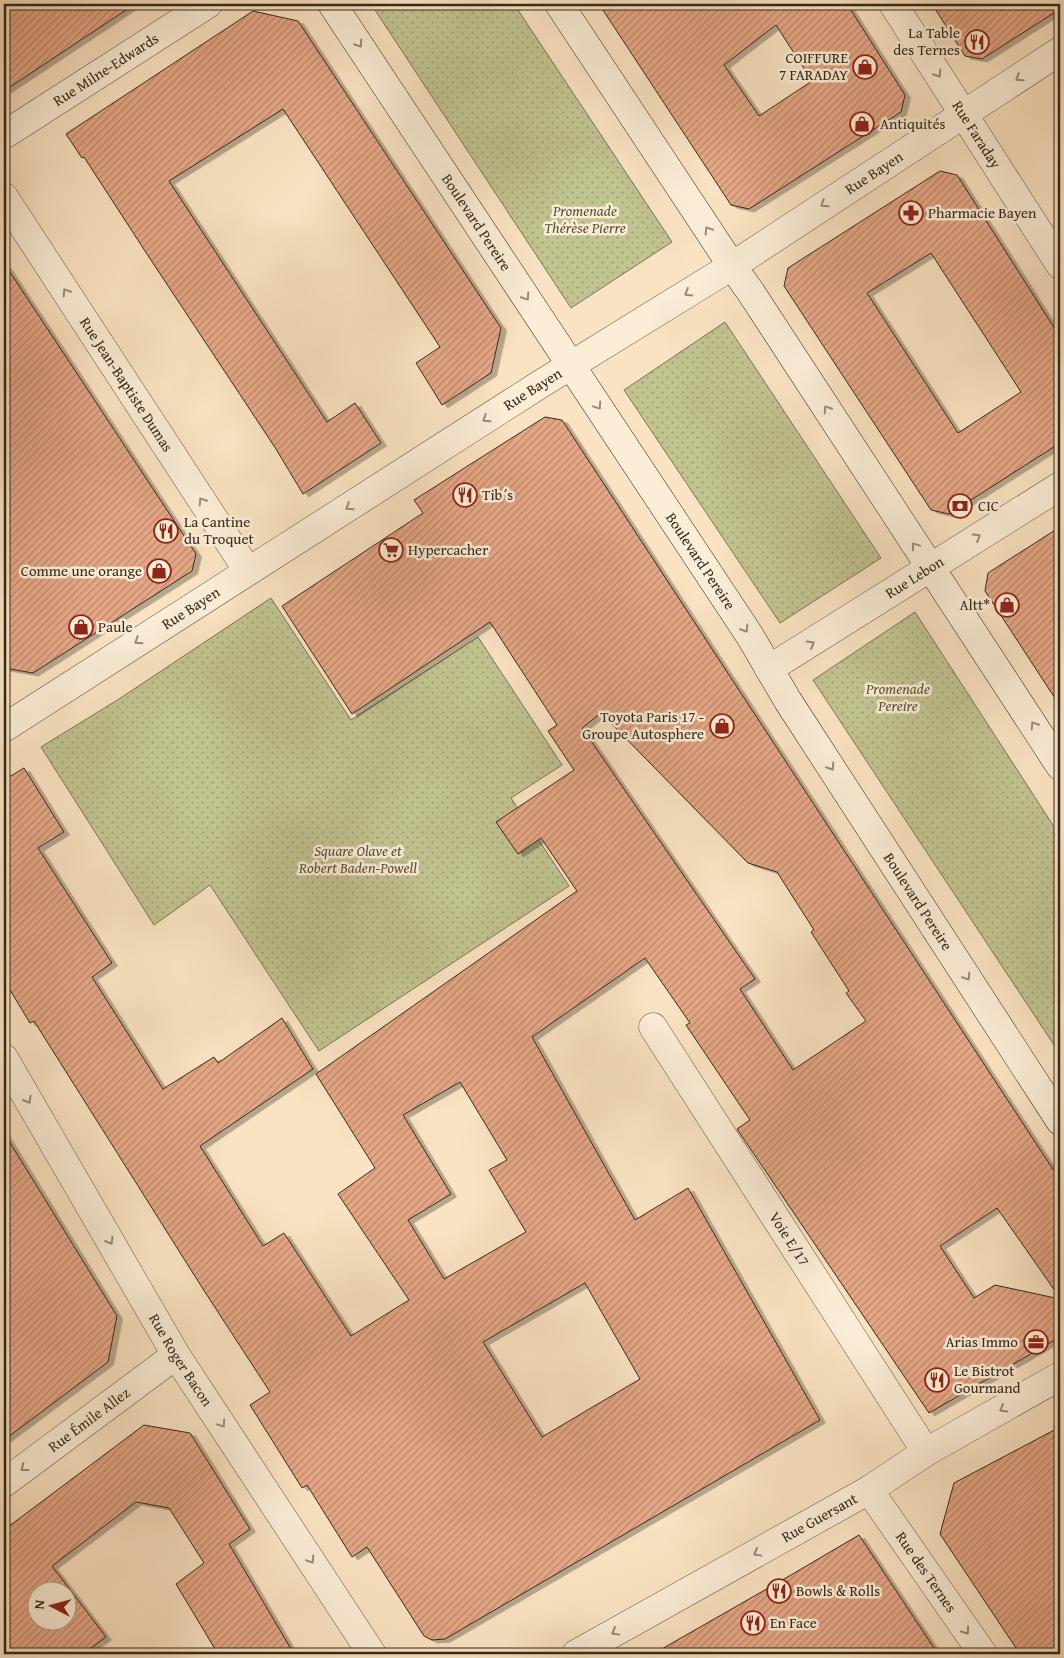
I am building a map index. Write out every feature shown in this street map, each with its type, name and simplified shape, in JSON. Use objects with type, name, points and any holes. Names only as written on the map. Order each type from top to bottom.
[{"type":"street","name":"Rue Milne-Edwards","points":[[4,135],[208,4]]},
{"type":"street","name":"Boulevard Pereire","points":[[332,4],[730,605],[793,709],[1060,1122]]},
{"type":"street","points":[[559,4],[750,291],[1060,766]]},
{"type":"street","name":"Rue Faraday","points":[[893,4],[1060,265]]},
{"type":"street","name":"Rue Bayen","points":[[4,728],[571,365],[732,266],[1060,52]]},
{"type":"street","name":"Rue Jean-Baptiste Dumas","points":[[4,196],[248,572]]},
{"type":"street","name":"Rue Lebon","points":[[769,669],[1060,486]]},
{"type":"street","points":[[4,706],[31,710]]},
{"type":"street","name":"Voie E/17","points":[[654,1028],[926,1452]]},
{"type":"street","name":"Rue Roger Bacon","points":[[7,1071],[176,1355],[372,1654]]},
{"type":"street","name":"Rue Émile Allez","points":[[4,1483],[176,1355]]},
{"type":"street","name":"Rue Guersant","points":[[576,1654],[869,1490],[926,1452],[1060,1376]]},
{"type":"street","name":"Rue des Ternes","points":[[869,1490],[983,1654]]},
{"type":"green space","name":"Promenade Thérèse Pierre","points":[[371,4],[514,4],[672,242],[571,308]]},
{"type":"green space","points":[[725,322],[881,558],[780,623],[624,390]]},
{"type":"green space","name":"Square Olave et Robert Baden-Powell","points":[[271,598],[351,720],[478,637],[562,765],[511,798],[569,886],[319,1051],[210,885],[154,925],[41,747],[119,699]]},
{"type":"green space","name":"Promenade Pereire","points":[[915,612],[1060,836],[1060,1054],[813,680]]},
{"type":"building","points":[[4,4],[135,4],[4,91]]},
{"type":"building","points":[[599,4],[847,4],[905,95],[901,112],[749,209],[731,205]],"holes":[[[776,25],[812,81],[759,116],[724,65]]]},
{"type":"building","points":[[932,4],[1060,4],[1060,9],[982,59],[965,56]]},
{"type":"building","points":[[253,11],[298,21],[501,328],[491,373],[442,405],[416,363],[440,347],[283,109],[169,181],[327,422],[355,403],[381,443],[303,494],[276,449],[84,157],[82,158],[66,134]]},
{"type":"building","points":[[940,171],[957,175],[1060,337],[1060,443],[949,514],[931,510],[784,286],[788,268]],"holes":[[[931,253],[1021,392],[958,433],[867,293]]]},
{"type":"building","points":[[4,263],[196,554],[192,571],[33,673],[4,668]]},
{"type":"building","points":[[545,417],[562,420],[1060,1180],[1060,1298],[997,1208],[940,1246],[974,1298],[995,1285],[1060,1299],[1060,1337],[929,1413],[737,1129],[750,1120],[686,1025],[690,1023],[645,958],[532,1037],[635,1220],[688,1188],[820,1420],[445,1639],[432,1640],[424,1636],[367,1547],[352,1557],[307,1485],[302,1488],[250,1405],[270,1392],[34,1021],[30,1023],[4,980],[4,780],[24,768],[64,832],[38,848],[112,963],[92,977],[163,1089],[214,1057],[218,1063],[282,1018],[313,1069],[200,1146],[263,1246],[284,1233],[351,1336],[409,1300],[338,1194],[375,1168],[316,1074],[577,891],[541,838],[518,854],[496,822],[574,770],[548,731],[557,725],[490,622],[352,714],[282,606],[423,513],[414,500]],"holes":[[[601,713],[748,863],[777,872],[814,930],[811,932],[849,991],[846,993],[866,1021],[793,1070],[740,989],[755,979],[582,728]],[[460,1082],[507,1160],[489,1170],[526,1232],[444,1279],[408,1220],[451,1194],[403,1115]],[[585,1283],[640,1379],[542,1437],[483,1342]]]},
{"type":"building","points":[[1060,527],[1060,706],[985,591],[988,573]]},
{"type":"building","points":[[4,1133],[117,1316],[108,1362],[4,1440]]},
{"type":"building","points":[[144,1425],[190,1433],[250,1529],[229,1544],[294,1654],[218,1654],[176,1584],[204,1563],[169,1508],[136,1502],[52,1566],[63,1580],[28,1580],[28,1630],[78,1630],[78,1600],[106,1637],[83,1654],[4,1654],[4,1530]]},
{"type":"building","points":[[1060,1427],[1060,1654],[1020,1654],[940,1534],[954,1483]]},
{"type":"building","points":[[859,1535],[938,1654],[653,1654],[791,1575]]},
{"type":"place","name":"La Table des Ternes","points":[[977,42]]},
{"type":"place","name":"COIFFURE 7 FARADAY","points":[[865,67]]},
{"type":"place","name":"Antiquités","points":[[862,124]]},
{"type":"place","name":"Pharmacie Bayen","points":[[911,213]]},
{"type":"place","name":"Tib´s","points":[[465,495]]},
{"type":"place","name":"CIC","points":[[960,506]]},
{"type":"place","name":"La Cantine du Troquet","points":[[166,531]]},
{"type":"place","name":"Hypercacher","points":[[391,550]]},
{"type":"place","name":"Comme une orange","points":[[159,571]]},
{"type":"place","name":"Altt*","points":[[1007,605]]},
{"type":"place","name":"Paule","points":[[81,627]]},
{"type":"place","name":"Toyota Paris 17 - Groupe Autosphere","points":[[722,726]]},
{"type":"place","name":"Arias Immo","points":[[1036,1342]]},
{"type":"place","name":"Le Bistrot Gourmand","points":[[937,1380]]},
{"type":"place","name":"Bowls & Rolls","points":[[779,1591]]},
{"type":"place","name":"En Face","points":[[753,1623]]}]
